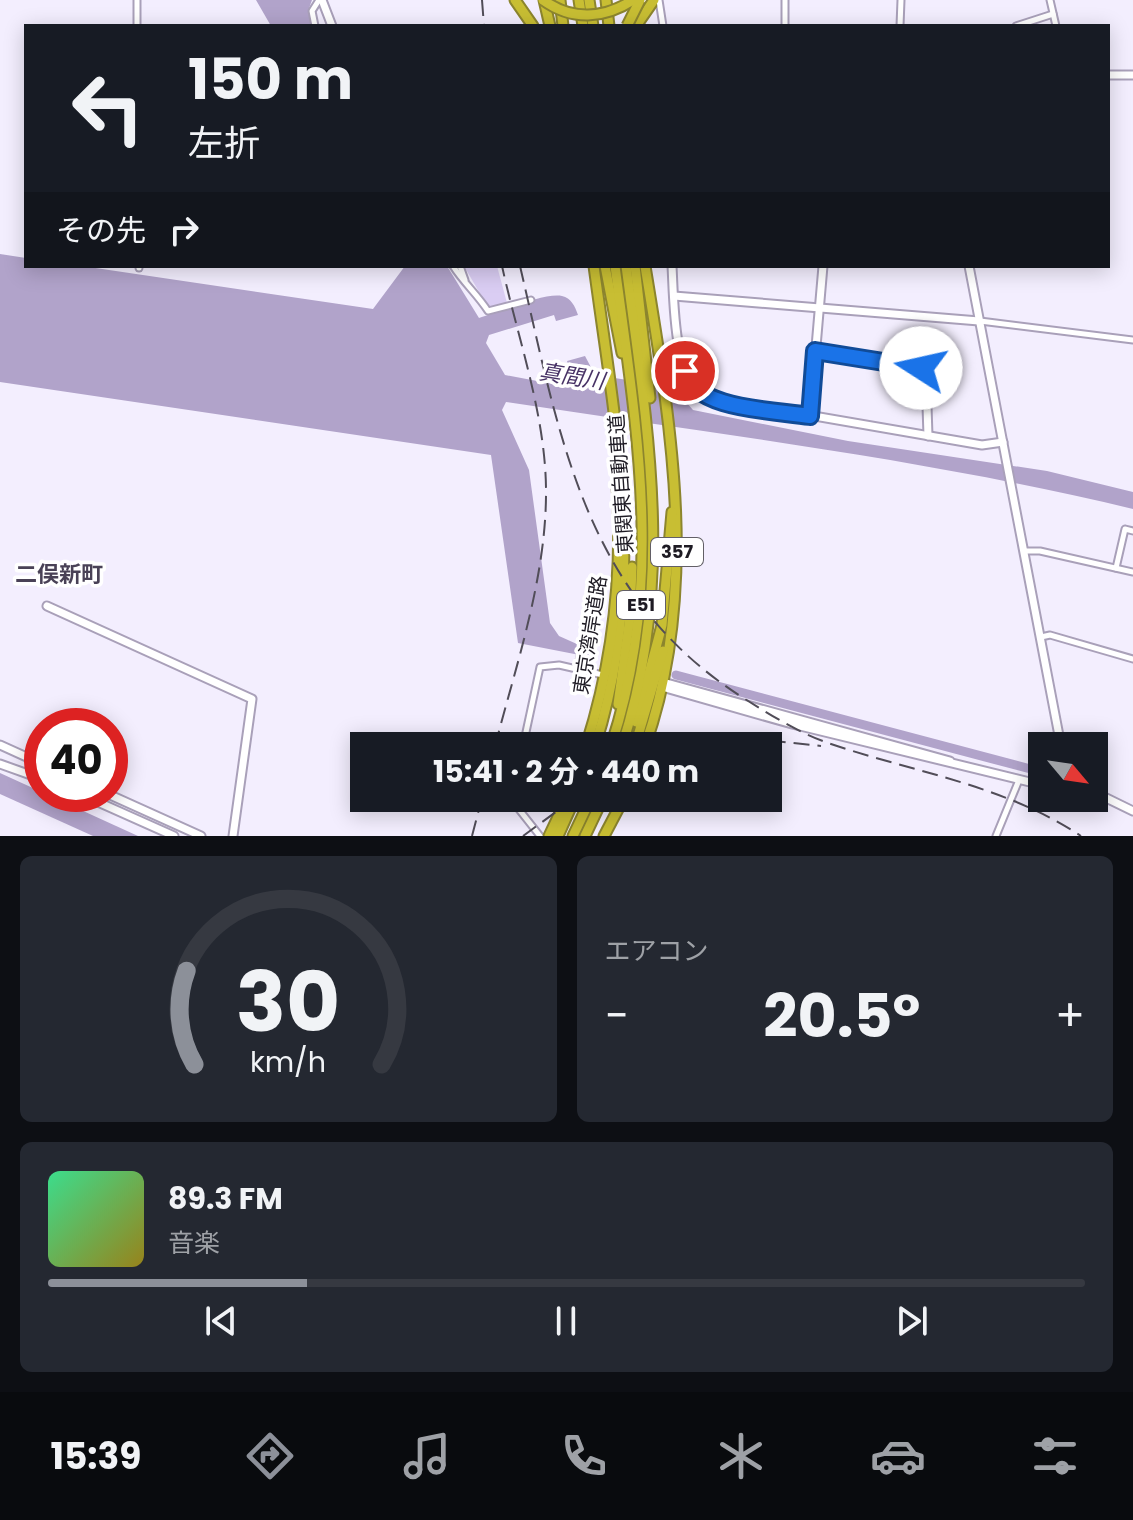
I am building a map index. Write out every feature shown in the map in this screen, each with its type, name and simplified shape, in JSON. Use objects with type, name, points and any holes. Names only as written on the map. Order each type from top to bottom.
[{"type":"highway","points":[[515,0],[533,24]]},
{"type":"highway","points":[[523,0],[534,24]]},
{"type":"highway","points":[[544,0],[564,11],[590,16],[610,12],[629,3]]},
{"type":"highway","points":[[544,0],[550,24]]},
{"type":"highway","points":[[556,24],[557,0]]},
{"type":"highway","points":[[557,0],[563,24]]},
{"type":"highway","points":[[579,0],[583,24]]},
{"type":"highway","points":[[589,0],[593,24]]},
{"type":"highway","points":[[606,0],[609,24]]},
{"type":"highway","points":[[633,24],[640,0]]},
{"type":"highway","points":[[633,24],[647,0]]},
{"type":"highway","points":[[634,24],[656,0]]},
{"type":"highway","name":"東京湾岸道路","points":[[592,268],[625,510],[626,578],[621,634],[598,732]]},
{"type":"highway","points":[[605,268],[635,415]]},
{"type":"highway","name":"東関東自動車道","points":[[615,268],[635,415],[646,461],[642,596],[630,677],[615,732]]},
{"type":"highway","name":"東関東自動車道","points":[[626,268],[655,541],[651,611],[627,732]]},
{"type":"highway","points":[[635,268],[647,368],[646,461]]},
{"type":"highway","name":"357","points":[[645,268],[663,373],[674,474],[677,558],[663,684],[649,732]]},
{"type":"highway","points":[[651,268],[663,373]]},
{"type":"highway","name":"東京湾岸道路","points":[[590,732],[605,676],[619,565],[619,463]]},
{"type":"highway","points":[[628,732],[659,637],[675,489]]},
{"type":"highway","points":[[613,732],[632,603],[631,538],[625,510]]},
{"type":"highway","name":"357","points":[[639,732],[670,629]]},
{"type":"highway","points":[[549,836],[564,812]]},
{"type":"highway","points":[[558,836],[567,812]]},
{"type":"highway","points":[[573,836],[584,812]]},
{"type":"highway","points":[[585,836],[596,812]]},
{"type":"highway","points":[[602,836],[611,812]]},
{"type":"highway","points":[[602,836],[616,812]]},
{"type":"street","points":[[137,0],[137,24]]},
{"type":"street","points":[[315,24],[312,11],[320,0],[331,24]]},
{"type":"street","points":[[656,0],[662,24]]},
{"type":"street","points":[[785,0],[785,24]]},
{"type":"street","points":[[900,24],[901,0]]},
{"type":"street","points":[[1050,0],[1056,24]]},
{"type":"street","points":[[629,3],[632,24]]},
{"type":"street","points":[[1022,24],[1053,14]]},
{"type":"street","points":[[1110,75],[1133,75]]},
{"type":"street","points":[[455,268],[488,311],[531,300]]},
{"type":"street","points":[[461,268],[465,280]]},
{"type":"street","points":[[672,268],[686,376],[696,392],[713,400],[985,446],[1003,442]]},
{"type":"street","points":[[810,416],[823,268]]},
{"type":"street","points":[[969,268],[1058,732]]},
{"type":"street","points":[[674,296],[979,321],[1133,340]]},
{"type":"street","points":[[815,351],[921,368],[926,375],[928,436]]},
{"type":"street","points":[[1116,568],[1125,529],[1133,531]]},
{"type":"street","points":[[1024,551],[1040,551],[1133,572]]},
{"type":"street","points":[[47,606],[252,699],[233,836]]},
{"type":"street","points":[[577,669],[586,631]]},
{"type":"street","points":[[1041,637],[1050,635],[1133,659]]},
{"type":"street","points":[[526,732],[537,670],[550,664],[605,676]]},
{"type":"street","points":[[663,684],[793,722],[1028,782]]},
{"type":"street","points":[[0,745],[24,756]]},
{"type":"street","points":[[0,764],[24,773]]},
{"type":"street","points":[[996,836],[1019,780]]},
{"type":"street","points":[[1108,799],[1133,811]]},
{"type":"street","points":[[128,803],[201,836]]},
{"type":"street","points":[[120,812],[174,836]]},
{"type":"street","points":[[521,812],[540,836]]},
{"type":"street","points":[[152,826],[166,836]]},
{"type":"shaded area","points":[[465,268],[498,268],[507,303],[491,307],[486,304]]},
{"type":"water","points":[[256,0],[312,0],[308,11],[311,24],[270,24]]},
{"type":"water","name":"真間川","points":[[0,254],[24,258],[24,268],[96,268],[373,309],[404,268],[448,268],[479,318],[554,296],[565,297],[574,306],[578,315],[556,321],[554,315],[489,335],[486,343],[505,375],[553,384],[558,378],[557,370],[569,367],[567,361],[585,356],[595,375],[673,387],[693,410],[848,441],[1047,471],[1133,492],[1133,509],[899,462],[506,402],[502,410],[529,470],[550,623],[559,636],[597,653],[595,658],[518,643],[491,455],[0,382]]},
{"type":"water","points":[[0,773],[24,784],[24,805],[0,794]]},
{"type":"water","points":[[40,812],[85,812],[138,836],[93,836]]},
{"type":"waterway","points":[[676,675],[1028,768]]},
{"type":"railway","points":[[482,0],[484,24]]},
{"type":"railway","points":[[499,732],[536,586],[542,553],[546,488],[536,404],[502,268]]},
{"type":"railway","points":[[520,268],[549,392],[587,509],[614,563],[648,613],[691,658],[745,699],[809,735],[991,792],[1022,804],[1081,836]]},
{"type":"railway","points":[[782,742],[821,746]]},
{"type":"railway","points":[[472,836],[478,812]]},
{"type":"railway","points":[[523,836],[556,812]]},
{"type":"district","name":"二俣新町","points":[[59,574]]},
{"type":"route","points":[[685,371],[693,388],[708,399],[810,416],[815,351],[921,368]]}]
